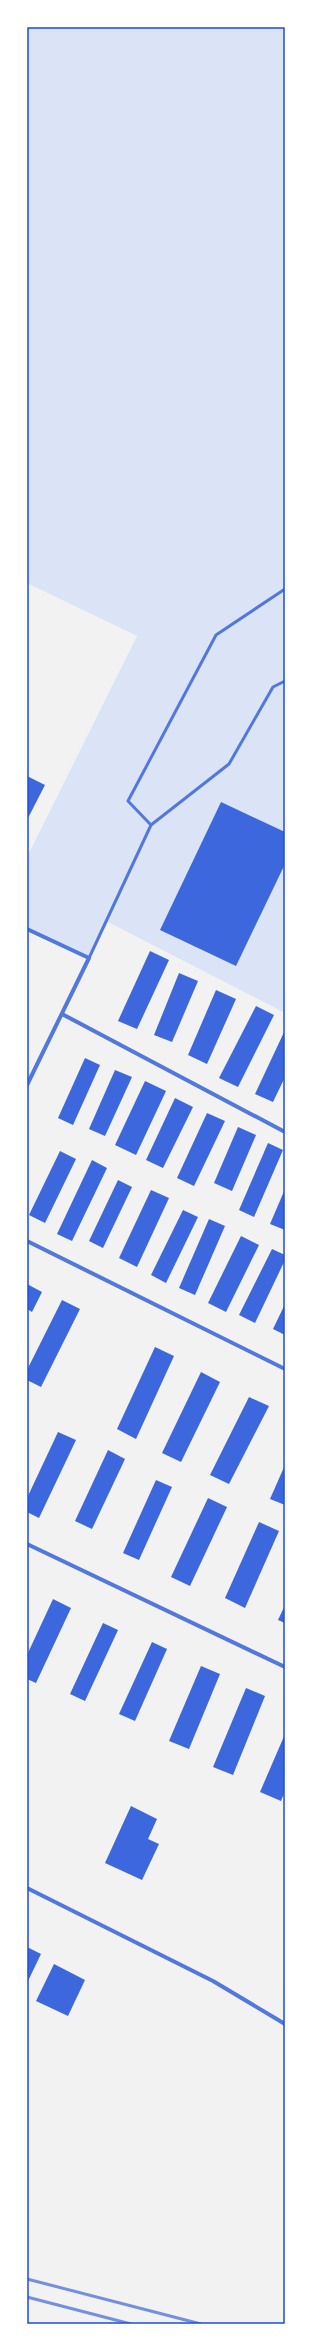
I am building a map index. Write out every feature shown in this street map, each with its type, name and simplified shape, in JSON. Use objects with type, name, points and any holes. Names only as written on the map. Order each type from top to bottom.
[{"type":"street","points":[[27,929],[89,958],[27,1086]]},
{"type":"street","points":[[62,1014],[285,1132]]},
{"type":"street","points":[[27,1241],[285,1369]]},
{"type":"street","points":[[27,1544],[285,1667]]},
{"type":"street","points":[[27,1888],[213,1980],[285,2024]]},
{"type":"lane","points":[[151,825],[128,801],[216,635],[285,589]]},
{"type":"lane","points":[[89,958],[151,825],[229,764],[274,687],[285,681]]},
{"type":"shaded area","points":[[27,27],[285,27],[285,1013],[106,921],[89,958],[27,929],[27,857],[137,636],[27,583]]},
{"type":"building","points":[[27,776],[45,785],[27,820]]},
{"type":"building","points":[[221,802],[285,832],[285,864],[236,966],[160,930]]},
{"type":"building","points":[[150,951],[169,960],[137,1029],[118,1021]]},
{"type":"building","points":[[179,973],[198,981],[172,1042],[154,1035]]},
{"type":"building","points":[[216,990],[236,999],[207,1064],[188,1055]]},
{"type":"building","points":[[256,1006],[274,1015],[238,1087],[219,1078]]},
{"type":"building","points":[[285,1030],[285,1077],[273,1102],[255,1094]]},
{"type":"building","points":[[85,1058],[100,1065],[73,1125],[58,1118]]},
{"type":"building","points":[[115,1070],[132,1077],[105,1136],[89,1129]]},
{"type":"building","points":[[145,1081],[166,1091],[136,1155],[115,1145]]},
{"type":"building","points":[[175,1098],[193,1107],[163,1168],[146,1160]]},
{"type":"building","points":[[207,1113],[225,1121],[194,1186],[177,1178]]},
{"type":"building","points":[[238,1127],[256,1135],[232,1191],[214,1183]]},
{"type":"building","points":[[268,1143],[283,1150],[254,1217],[239,1210]]},
{"type":"building","points":[[60,1151],[76,1159],[45,1223],[29,1215]]},
{"type":"building","points":[[92,1160],[107,1168],[72,1241],[57,1234]]},
{"type":"building","points":[[118,1180],[132,1187],[103,1248],[89,1241]]},
{"type":"building","points":[[285,1189],[285,1230],[270,1224]]},
{"type":"building","points":[[151,1190],[169,1198],[137,1267],[119,1258]]},
{"type":"building","points":[[183,1210],[198,1217],[166,1283],[151,1275]]},
{"type":"building","points":[[209,1219],[225,1226],[195,1295],[179,1288]]},
{"type":"building","points":[[241,1236],[259,1245],[226,1312],[208,1303]]},
{"type":"building","points":[[272,1249],[285,1255],[285,1260],[255,1323],[239,1315]]},
{"type":"building","points":[[27,1284],[42,1292],[32,1312],[27,1309]]},
{"type":"building","points":[[62,1300],[80,1309],[41,1387],[27,1380],[27,1370]]},
{"type":"building","points":[[285,1304],[285,1335],[273,1329]]},
{"type":"building","points":[[155,1347],[174,1356],[136,1439],[117,1429]]},
{"type":"building","points":[[201,1372],[220,1382],[181,1462],[162,1453]]},
{"type":"building","points":[[249,1397],[269,1406],[229,1484],[210,1475]]},
{"type":"building","points":[[58,1432],[76,1440],[39,1518],[27,1512],[27,1498]]},
{"type":"building","points":[[108,1450],[125,1459],[92,1529],[75,1521]]},
{"type":"building","points":[[285,1465],[285,1505],[270,1499]]},
{"type":"building","points":[[156,1480],[172,1487],[139,1560],[123,1553]]},
{"type":"building","points":[[208,1498],[227,1507],[190,1586],[171,1577]]},
{"type":"building","points":[[259,1522],[279,1531],[245,1608],[225,1598]]},
{"type":"building","points":[[53,1599],[71,1608],[36,1683],[27,1679],[27,1655]]},
{"type":"building","points":[[285,1605],[285,1623],[278,1620]]},
{"type":"building","points":[[103,1623],[118,1630],[85,1701],[70,1694]]},
{"type":"building","points":[[152,1642],[167,1649],[135,1721],[119,1714]]},
{"type":"building","points":[[201,1666],[220,1674],[189,1749],[169,1741]]},
{"type":"building","points":[[246,1688],[265,1696],[233,1775],[213,1767]]},
{"type":"building","points":[[285,1734],[285,1791],[281,1801],[260,1792]]},
{"type":"building","points":[[131,1806],[157,1819],[148,1839],[159,1844],[142,1880],[105,1863]]},
{"type":"building","points":[[27,1947],[41,1954],[27,1983]]},
{"type":"building","points":[[54,1964],[85,1980],[68,2016],[36,2001]]},
{"type":"railway","points":[[27,2279],[201,2324]]},
{"type":"railway","points":[[27,2297],[131,2324]]}]
